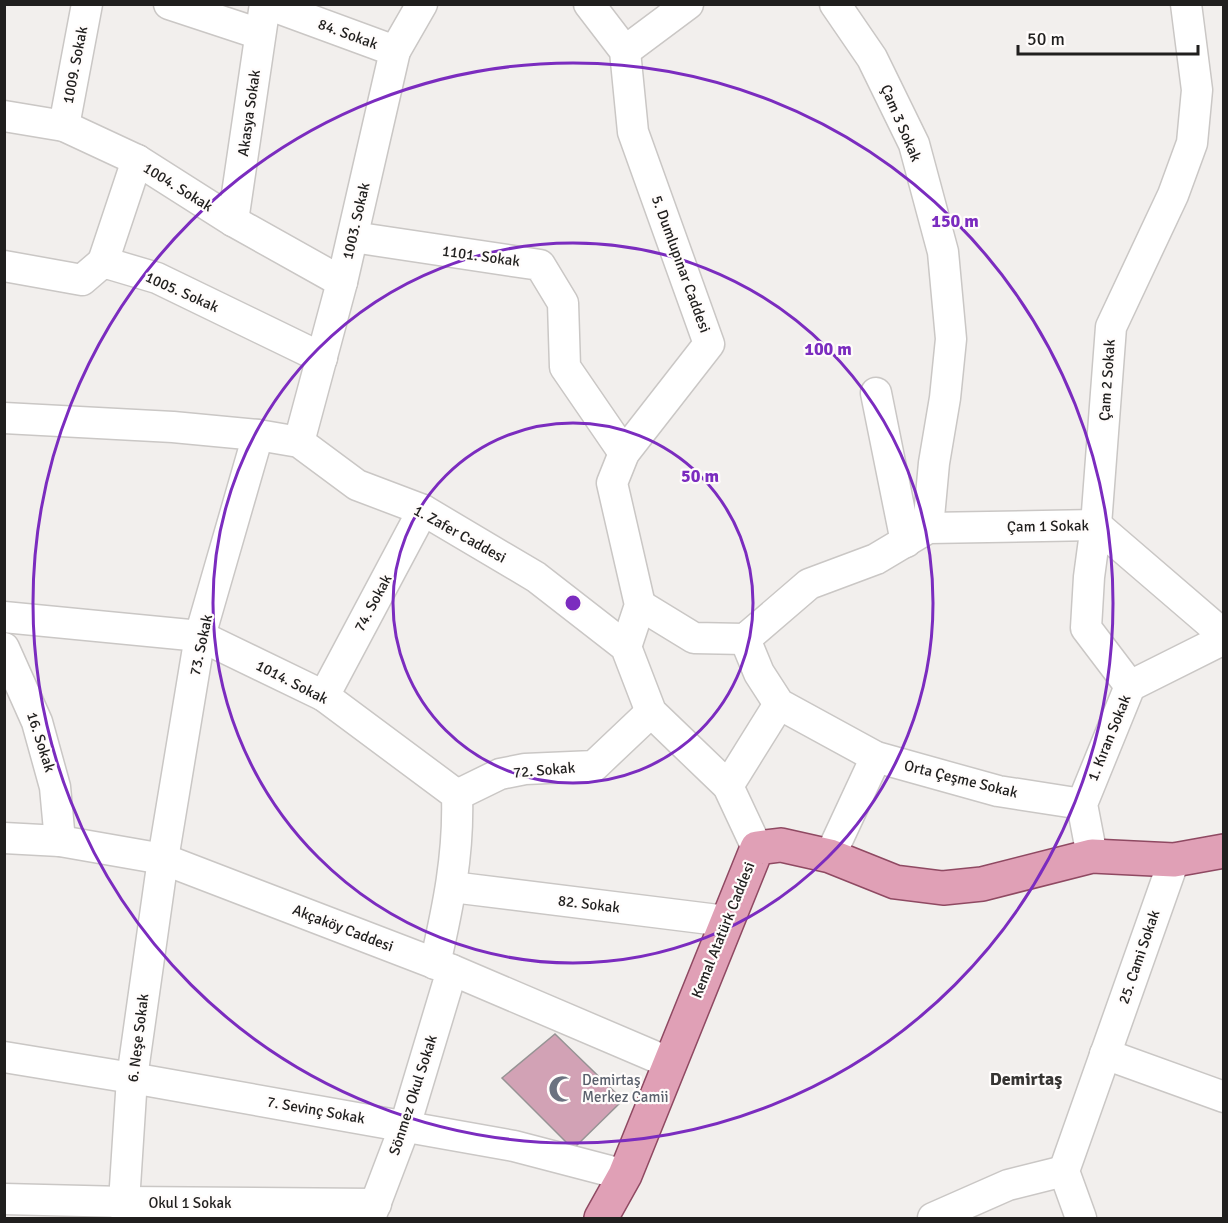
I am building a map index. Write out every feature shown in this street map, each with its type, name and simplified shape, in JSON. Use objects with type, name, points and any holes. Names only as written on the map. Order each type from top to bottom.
[{"type":"main road","name":"Kemal Atatürk Caddesi","points":[[601,1218],[625,1175],[757,848],[781,845],[830,856],[896,882],[943,888],[982,884],[1092,856],[1174,860],[1224,851]]},
{"type":"street","name":"1009. Sokak","points":[[64,126],[87,4]]},
{"type":"street","points":[[169,4],[260,34]]},
{"type":"street","name":"Akasya Sokak","points":[[233,221],[266,4]]},
{"type":"street","name":"84. Sokak","points":[[266,4],[395,51]]},
{"type":"street","name":"1003. Sokak","points":[[299,442],[342,282],[395,51],[422,4]]},
{"type":"street","points":[[589,4],[625,51],[688,4]]},
{"type":"street","name":"Çam 3 Sokak","points":[[835,4],[872,58],[914,144],[943,252],[951,339],[945,398],[934,463],[917,535]]},
{"type":"street","name":"Çam 2 Sokak","points":[[1130,686],[1086,628],[1089,577],[1096,525],[1111,327],[1173,195],[1192,143],[1197,90],[1186,4]]},
{"type":"street","name":"5. Dumlupınar Caddesi","points":[[625,51],[633,132],[709,344],[624,453],[612,483],[640,605]]},
{"type":"street","name":"1004. Sokak","points":[[4,116],[64,126],[137,160],[233,221],[342,282]]},
{"type":"street","points":[[4,266],[82,279],[103,262],[137,160]]},
{"type":"street","name":"1101. Sokak","points":[[353,237],[540,265],[563,303],[565,367],[624,453]]},
{"type":"street","name":"1005. Sokak","points":[[103,262],[157,278],[322,358]]},
{"type":"street","points":[[876,393],[917,535]]},
{"type":"street","name":"1. Zafer Caddesi","points":[[4,418],[173,427],[258,435],[299,442],[357,485],[423,510],[536,577],[626,647]]},
{"type":"street","name":"73. Sokak","points":[[163,859],[201,636],[258,435]]},
{"type":"street","name":"74. Sokak","points":[[324,696],[423,510]]},
{"type":"street","name":"Çam 1 Sokak","points":[[745,639],[809,584],[876,559],[917,535],[1096,525],[1224,637]]},
{"type":"street","points":[[745,639],[694,638],[640,605],[626,647],[651,712],[728,786],[757,848]]},
{"type":"street","name":"1014. Sokak","points":[[4,617],[201,636],[324,696],[457,795]]},
{"type":"street","name":"1. Kıran Sokak","points":[[1082,804],[1130,686],[1224,637]]},
{"type":"street","name":"Orta Çeşme Sokak","points":[[745,639],[759,674],[779,704],[876,756],[998,791],[1082,804]]},
{"type":"street","name":"16. Sokak","points":[[4,648],[37,722],[55,787],[60,841]]},
{"type":"street","points":[[728,786],[779,704]]},
{"type":"street","name":"72. Sokak","points":[[457,795],[500,774],[525,769],[594,766],[651,712]]},
{"type":"street","points":[[830,856],[876,756]]},
{"type":"street","points":[[444,967],[459,831],[457,795]]},
{"type":"street","points":[[1082,804],[1092,856]]},
{"type":"street","name":"Akçaköy Caddesi","points":[[4,838],[60,841],[163,859],[444,967],[670,1063]]},
{"type":"street","name":"6. Neşe Sokak","points":[[126,1210],[132,1078],[163,859]]},
{"type":"street","name":"25. Cami Sokak","points":[[1064,1171],[1174,860]]},
{"type":"street","name":"82. Sokak","points":[[452,887],[726,921]]},
{"type":"street","name":"Sönmez Okul Sokak","points":[[373,1211],[405,1126],[444,967]]},
{"type":"street","points":[[1105,1054],[1224,1097]]},
{"type":"street","name":"7. Sevinç Sokak","points":[[4,1057],[514,1146],[625,1175]]},
{"type":"street","points":[[933,1218],[1008,1185],[1064,1171],[1081,1218]]},
{"type":"street","name":"Okul 1 Sokak","points":[[4,1199],[126,1210],[373,1211]]},
{"type":"building","name":"Demirtaş Merkez Camii","points":[[555,1034],[623,1100],[573,1149],[502,1078]]},
{"type":"place","name":"Demirtaş Merkez Camii","points":[[562,1089]]},
{"type":"district","name":"Demirtaş","points":[[1026,1079]]}]
